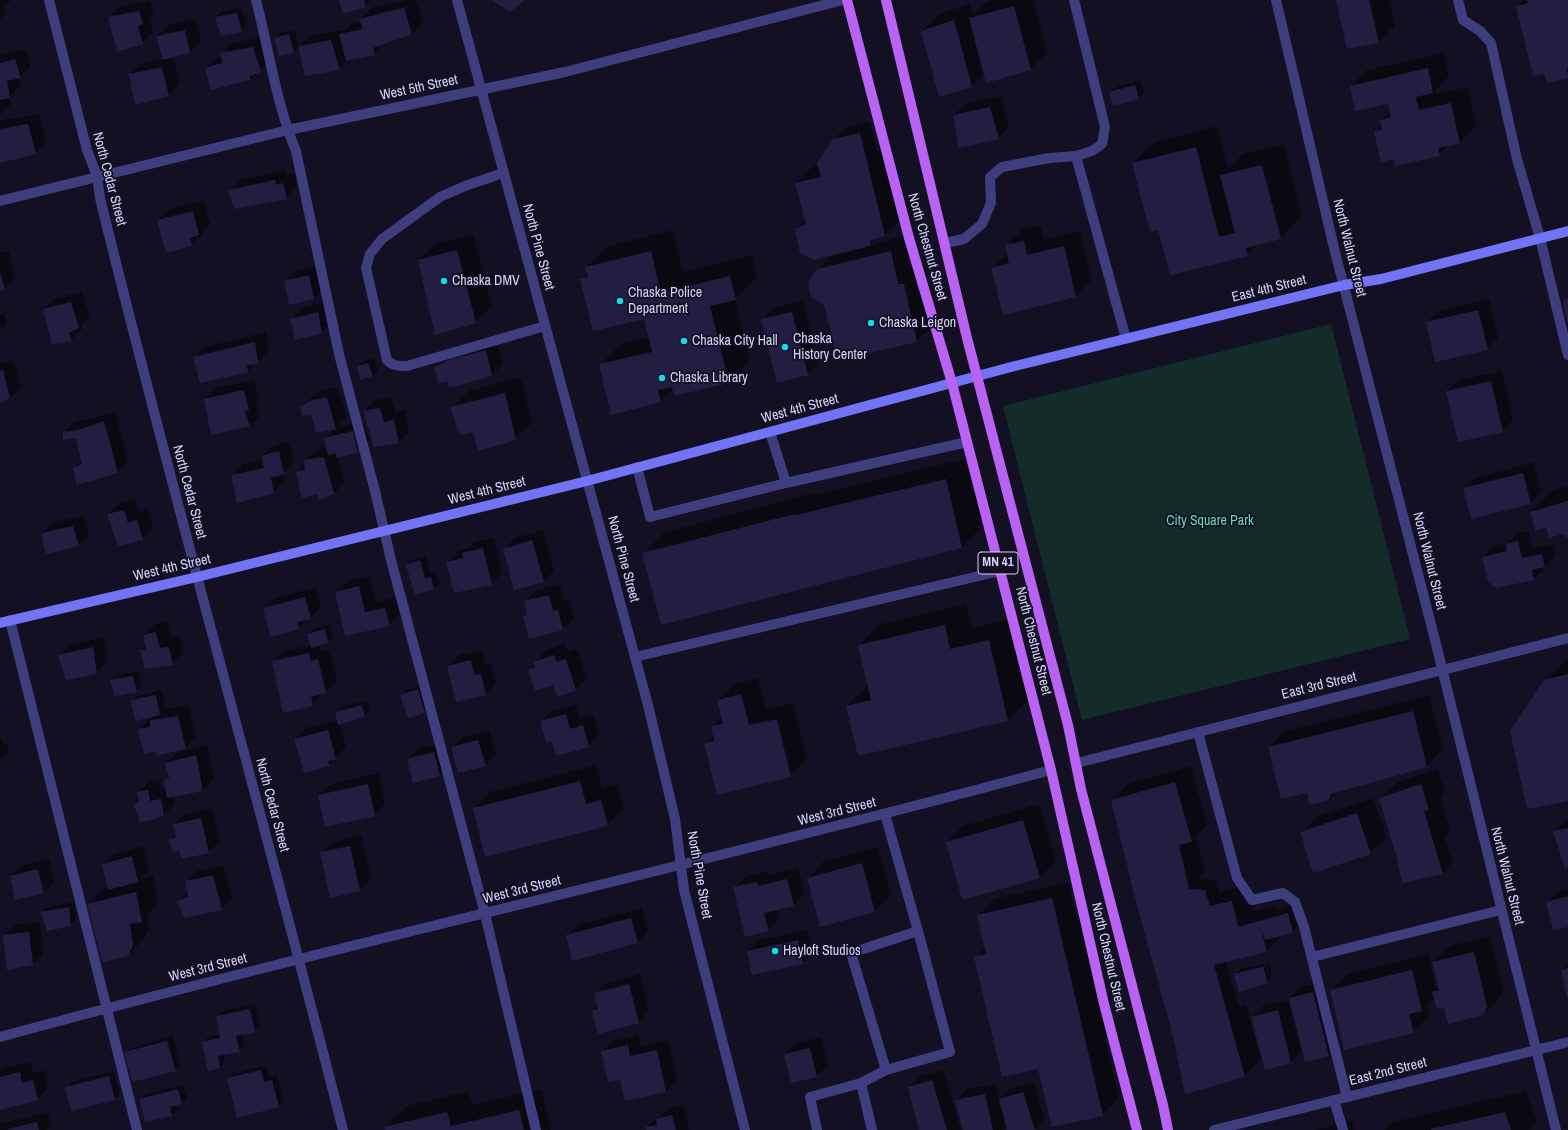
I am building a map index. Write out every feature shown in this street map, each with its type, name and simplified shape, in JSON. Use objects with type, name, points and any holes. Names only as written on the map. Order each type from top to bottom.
[{"type":"main road","name":"North Chestnut Street","points":[[847,0],[909,238],[952,383],[1051,770],[1104,1004],[1137,1130]]},
{"type":"main road","name":"North Chestnut Street","points":[[886,0],[977,376],[1077,763],[1081,788],[1163,1105],[1168,1130]]},
{"type":"street","name":"North Cedar Street","points":[[50,0],[87,150],[97,176],[100,198],[137,347],[300,960],[343,1130]]},
{"type":"street","points":[[256,0],[288,130],[296,151],[339,354],[485,914],[536,1130]]},
{"type":"street","name":"North Pine Street","points":[[457,0],[648,705],[675,819],[680,864],[686,898],[745,1130]]},
{"type":"street","name":"West 5th Street","points":[[0,201],[288,130],[565,72],[843,0]]},
{"type":"street","points":[[945,243],[964,239],[982,224],[990,203],[990,177],[1002,167],[1049,158],[1076,156],[1092,151],[1102,144],[1105,127],[1074,0]]},
{"type":"street","name":"North Walnut Street","points":[[1276,0],[1344,285],[1442,669],[1556,1130]]},
{"type":"street","points":[[1458,0],[1463,20],[1480,31],[1491,44],[1517,159],[1540,238],[1568,355]]},
{"type":"street","points":[[1076,156],[1126,339]]},
{"type":"street","points":[[503,173],[465,186],[440,197],[382,239],[370,254],[366,268],[387,360],[391,364],[407,366],[545,326]]},
{"type":"street","name":"East 4th Street","points":[[977,376],[1344,285],[1381,279],[1568,231]]},
{"type":"street","name":"West 4th Street","points":[[5,622],[197,577],[587,481],[977,376]]},
{"type":"street","points":[[770,432],[786,484]]},
{"type":"street","points":[[637,467],[650,517],[967,442]]},
{"type":"street","points":[[635,657],[1000,571]]},
{"type":"street","points":[[5,622],[137,1130]]},
{"type":"street","name":"East 3rd Street","points":[[1077,763],[1568,638]]},
{"type":"street","points":[[1198,732],[1237,878],[1252,900],[1283,893],[1295,902],[1304,927],[1347,1097]]},
{"type":"street","name":"West 3rd Street","points":[[0,1036],[680,864],[885,814],[1051,770]]},
{"type":"street","points":[[817,1130],[810,1097],[861,1083],[886,1070],[950,1052],[918,930],[885,814]]},
{"type":"street","points":[[1312,957],[1501,910]]},
{"type":"street","points":[[886,1070],[851,953],[918,930]]},
{"type":"street","name":"East 2nd Street","points":[[1214,1130],[1568,1042]]},
{"type":"street","points":[[861,1083],[872,1130]]},
{"type":"street","points":[[1334,1100],[1343,1130]]},
{"type":"green space","name":"City Square Park","points":[[1331,324],[1410,639],[1082,720],[1003,406]]},
{"type":"building","points":[[339,0],[364,0],[366,7],[343,14]]},
{"type":"building","points":[[492,0],[525,0],[510,12]]},
{"type":"building","points":[[1336,0],[1369,0],[1379,43],[1347,49]]},
{"type":"building","points":[[1527,0],[1568,0],[1568,78],[1547,83],[1544,74],[1533,76],[1516,6],[1528,3]]},
{"type":"building","points":[[1014,6],[1031,70],[986,83],[969,18]]},
{"type":"building","points":[[404,8],[412,34],[373,48],[375,55],[346,61],[339,34],[363,29],[359,19]]},
{"type":"building","points":[[139,11],[143,24],[138,26],[143,44],[117,52],[108,17]]},
{"type":"building","points":[[237,13],[242,32],[221,36],[215,17]]},
{"type":"building","points":[[954,20],[972,87],[939,97],[921,31]]},
{"type":"building","points":[[185,30],[190,53],[163,60],[156,36]]},
{"type":"building","points":[[289,34],[294,53],[279,56],[274,38]]},
{"type":"building","points":[[331,40],[340,70],[305,76],[298,46]]},
{"type":"building","points":[[253,47],[261,72],[250,76],[250,80],[211,90],[205,68],[222,63],[220,53]]},
{"type":"building","points":[[15,59],[21,78],[7,81],[10,98],[0,100],[0,63]]},
{"type":"building","points":[[162,67],[169,96],[135,105],[129,74]]},
{"type":"building","points":[[1428,68],[1433,93],[1416,97],[1419,110],[1451,103],[1460,144],[1438,148],[1440,156],[1395,166],[1394,159],[1381,162],[1374,131],[1382,130],[1380,120],[1391,117],[1388,104],[1355,111],[1350,86]]},
{"type":"building","points":[[1135,85],[1139,99],[1113,106],[1109,92]]},
{"type":"building","points":[[990,107],[999,139],[959,148],[953,115]]},
{"type":"building","points":[[28,124],[36,154],[0,163],[0,129]]},
{"type":"building","points":[[860,133],[885,236],[871,240],[870,246],[813,260],[800,253],[795,229],[806,224],[795,183],[821,177],[817,163],[833,139]]},
{"type":"building","points":[[1196,147],[1219,237],[1235,233],[1220,175],[1262,165],[1281,239],[1246,248],[1248,256],[1170,275],[1158,230],[1150,232],[1132,163]]},
{"type":"building","points":[[275,180],[276,185],[283,183],[287,199],[234,209],[228,190]]},
{"type":"building","points":[[193,211],[199,235],[190,238],[192,246],[166,253],[157,220]]},
{"type":"building","points":[[1024,241],[1027,255],[1064,246],[1076,297],[1003,315],[991,268],[1009,263],[1005,245]]},
{"type":"building","name":"Chaska DMV","points":[[457,250],[476,323],[435,335],[418,260]]},
{"type":"building","name":"Chaska City Hall","points":[[651,251],[661,293],[730,276],[736,300],[710,306],[729,383],[674,396],[672,387],[658,390],[661,402],[611,415],[599,364],[652,352],[644,319],[593,331],[580,279],[588,277],[585,267]]},
{"type":"building","points":[[891,251],[898,284],[904,284],[917,342],[838,360],[824,305],[811,297],[808,282],[817,269]]},
{"type":"building","points":[[0,272],[5,290],[0,291]]},
{"type":"building","points":[[309,275],[314,299],[289,305],[284,281]]},
{"type":"building","points":[[1568,299],[1568,323],[1567,323],[1563,300]]},
{"type":"building","points":[[71,302],[79,328],[69,333],[72,341],[52,344],[43,309]]},
{"type":"building","points":[[1478,310],[1488,350],[1435,362],[1426,322]]},
{"type":"building","points":[[318,312],[322,333],[295,340],[290,319]]},
{"type":"building","name":"Chaska History Center","points":[[792,312],[808,375],[777,383],[761,319]]},
{"type":"building","points":[[255,342],[258,363],[247,366],[248,372],[200,383],[193,357]]},
{"type":"building","points":[[486,350],[492,376],[449,388],[447,381],[438,384],[434,368],[448,360]]},
{"type":"building","points":[[368,363],[373,376],[360,380],[357,366]]},
{"type":"building","points":[[3,370],[10,398],[0,402],[0,371]]},
{"type":"building","points":[[1491,381],[1503,432],[1458,442],[1446,391]]},
{"type":"building","points":[[244,390],[249,410],[245,411],[250,426],[211,435],[204,399]]},
{"type":"building","points":[[505,393],[516,440],[478,451],[473,432],[461,435],[450,407]]},
{"type":"building","points":[[327,397],[336,429],[316,433],[311,414],[302,416],[300,407],[310,401]]},
{"type":"building","points":[[380,408],[384,422],[394,420],[399,443],[374,447],[363,411]]},
{"type":"building","points":[[104,421],[118,473],[77,485],[73,468],[82,464],[76,438],[63,440],[63,432],[78,430]]},
{"type":"building","points":[[353,431],[358,452],[337,458],[335,453],[328,455],[324,438]]},
{"type":"building","points":[[279,451],[284,474],[271,478],[274,493],[237,503],[231,475],[264,468],[261,456]]},
{"type":"building","points":[[324,457],[334,494],[319,500],[317,494],[302,498],[296,472],[305,470],[304,460]]},
{"type":"building","points":[[1523,473],[1531,504],[1471,519],[1463,488]]},
{"type":"building","points":[[946,479],[962,548],[661,625],[642,553],[791,515]]},
{"type":"building","points":[[1568,501],[1568,538],[1562,534],[1549,538],[1546,527],[1535,530],[1530,512]]},
{"type":"building","points":[[124,510],[128,523],[137,519],[143,540],[118,546],[107,514]]},
{"type":"building","points":[[73,526],[79,546],[46,554],[41,533]]},
{"type":"building","points":[[532,540],[544,582],[514,590],[503,549]]},
{"type":"building","points":[[1518,541],[1522,558],[1542,554],[1545,567],[1532,570],[1534,580],[1496,588],[1488,582],[1482,557],[1507,551],[1506,544]]},
{"type":"building","points":[[483,548],[492,585],[454,593],[446,562],[463,558],[462,553]]},
{"type":"building","points":[[420,560],[425,579],[431,577],[434,590],[415,595],[406,565]]},
{"type":"building","points":[[359,586],[365,612],[385,608],[390,626],[345,636],[335,592]]},
{"type":"building","points":[[549,595],[553,611],[558,610],[563,630],[529,639],[523,616],[527,615],[524,601]]},
{"type":"building","points":[[305,597],[311,619],[297,622],[299,629],[271,637],[263,608]]},
{"type":"building","points":[[945,625],[950,649],[989,640],[1008,721],[858,756],[846,706],[871,700],[858,645]]},
{"type":"building","points":[[325,629],[328,643],[311,648],[307,634]]},
{"type":"building","points":[[156,632],[160,648],[169,647],[173,665],[145,669],[140,650],[146,649],[143,635]]},
{"type":"building","points":[[93,647],[97,674],[66,680],[58,655]]},
{"type":"building","points":[[309,653],[311,661],[318,659],[326,693],[311,697],[313,706],[283,713],[272,661]]},
{"type":"building","points":[[554,655],[557,662],[566,659],[576,690],[557,697],[553,685],[535,691],[528,670],[535,667],[533,662]]},
{"type":"building","points":[[471,660],[474,675],[481,674],[486,695],[456,702],[447,666]]},
{"type":"building","points":[[1568,674],[1568,801],[1527,809],[1510,731],[1544,680]]},
{"type":"building","points":[[133,676],[137,692],[115,696],[110,680]]},
{"type":"building","points":[[418,689],[425,713],[408,718],[400,695]]},
{"type":"building","points":[[741,694],[749,725],[777,719],[791,777],[717,795],[704,743],[714,741],[711,726],[723,724],[717,700]]},
{"type":"building","points":[[156,695],[160,715],[135,721],[131,700]]},
{"type":"building","points":[[362,705],[365,717],[338,725],[335,712]]},
{"type":"building","points":[[1413,711],[1427,767],[1331,794],[1329,800],[1309,805],[1307,793],[1281,799],[1268,747]]},
{"type":"building","points":[[566,714],[570,729],[583,725],[589,747],[556,756],[552,741],[546,743],[540,721]]},
{"type":"building","points":[[178,716],[186,749],[156,756],[155,751],[144,754],[138,729],[150,727],[150,720]]},
{"type":"building","points":[[328,730],[336,759],[328,761],[330,766],[304,773],[294,739]]},
{"type":"building","points":[[478,740],[486,766],[458,773],[451,747]]},
{"type":"building","points":[[434,752],[440,776],[413,783],[407,759]]},
{"type":"building","points":[[196,755],[203,791],[167,798],[164,780],[169,778],[165,763]]},
{"type":"building","points":[[580,781],[586,804],[601,800],[608,826],[485,857],[473,808]]},
{"type":"building","points":[[1175,782],[1192,842],[1179,845],[1189,889],[1205,890],[1210,906],[1232,901],[1238,927],[1288,913],[1293,933],[1265,940],[1260,925],[1267,952],[1214,965],[1245,1077],[1185,1094],[1173,1036],[1136,902],[1111,800]]},
{"type":"building","points":[[368,784],[375,816],[325,827],[318,795]]},
{"type":"building","points":[[1421,784],[1429,810],[1424,811],[1443,874],[1402,883],[1397,859],[1379,798]]},
{"type":"building","points":[[148,790],[150,801],[161,799],[164,816],[140,823],[134,804],[139,802],[137,792]]},
{"type":"building","points":[[1357,813],[1371,854],[1313,873],[1300,832]]},
{"type":"building","points":[[201,818],[209,853],[182,859],[179,851],[172,852],[169,839],[176,838],[173,824]]},
{"type":"building","points":[[1023,820],[1040,878],[962,900],[946,842]]},
{"type":"building","points":[[1568,828],[1568,868],[1565,869],[1553,831]]},
{"type":"building","points":[[350,846],[360,891],[330,898],[320,852]]},
{"type":"building","points":[[132,856],[138,882],[108,890],[102,864]]},
{"type":"building","points":[[862,863],[875,912],[820,927],[807,878]]},
{"type":"building","points":[[38,869],[44,893],[15,900],[10,876]]},
{"type":"building","points":[[213,875],[222,910],[184,918],[177,901],[188,897],[185,881]]},
{"type":"building","points":[[787,879],[794,906],[764,913],[769,931],[745,937],[733,887],[757,882],[758,886]]},
{"type":"building","points":[[136,892],[142,922],[130,924],[133,945],[128,956],[102,962],[87,904]]},
{"type":"building","points":[[1568,896],[1568,927],[1553,930],[1546,902]]},
{"type":"building","points":[[1052,898],[1103,1116],[1052,1127],[1038,1069],[1002,1077],[974,957],[986,954],[977,915]]},
{"type":"building","points":[[69,907],[71,926],[47,931],[41,912]]},
{"type":"building","points":[[631,918],[638,943],[572,961],[566,935]]},
{"type":"building","points":[[29,932],[33,965],[7,970],[3,935]]},
{"type":"building","points":[[798,940],[803,964],[752,975],[747,951]]},
{"type":"building","points":[[1474,952],[1487,1007],[1483,1015],[1448,1024],[1444,1008],[1437,1009],[1432,992],[1439,990],[1432,962]]},
{"type":"building","points":[[1263,967],[1268,983],[1239,992],[1234,974]]},
{"type":"building","points":[[1568,968],[1568,998],[1567,998],[1561,970]]},
{"type":"building","points":[[1412,970],[1422,1011],[1409,1014],[1414,1033],[1344,1050],[1330,990]]},
{"type":"building","points":[[629,984],[639,1023],[598,1034],[592,1011],[598,1009],[594,993]]},
{"type":"building","points":[[1313,992],[1329,1056],[1305,1062],[1289,998]]},
{"type":"building","points":[[250,1009],[255,1032],[236,1036],[240,1052],[218,1056],[220,1068],[208,1071],[202,1042],[220,1038],[216,1016]]},
{"type":"building","points":[[1278,1010],[1291,1063],[1265,1070],[1251,1017]]},
{"type":"building","points":[[167,1041],[176,1071],[132,1082],[124,1052]]},
{"type":"building","points":[[628,1045],[630,1056],[657,1050],[666,1092],[625,1101],[620,1080],[608,1082],[601,1051]]},
{"type":"building","points":[[810,1048],[817,1077],[791,1083],[784,1054]]},
{"type":"building","points":[[261,1070],[264,1082],[272,1080],[279,1107],[237,1118],[227,1078]]},
{"type":"building","points":[[20,1072],[22,1083],[33,1080],[38,1100],[0,1110],[0,1077]]},
{"type":"building","points":[[109,1076],[115,1100],[71,1111],[65,1087]]},
{"type":"building","points":[[932,1080],[947,1130],[919,1130],[908,1087]]},
{"type":"building","points":[[178,1089],[182,1104],[170,1107],[172,1116],[145,1122],[139,1099]]},
{"type":"building","points":[[1023,1092],[1035,1130],[1007,1130],[999,1099]]},
{"type":"building","points":[[985,1094],[993,1130],[963,1130],[955,1100]]},
{"type":"building","points":[[519,1110],[524,1130],[385,1130],[384,1127],[447,1112],[451,1126]]},
{"type":"building","points":[[1505,1112],[1511,1130],[1431,1130],[1431,1129]]},
{"type":"building","points":[[672,1115],[676,1130],[646,1130],[645,1127],[657,1125],[656,1119]]},
{"type":"building","points":[[37,1122],[39,1130],[8,1130],[8,1129]]},
{"type":"place","name":"Chaska DMV","points":[[444,281]]},
{"type":"place","name":"Chaska Police Department","points":[[620,301]]},
{"type":"place","name":"Chaska Leigon","points":[[871,323]]},
{"type":"place","name":"Chaska City Hall","points":[[684,341]]},
{"type":"place","name":"Chaska History Center","points":[[785,347]]},
{"type":"place","name":"Chaska Library","points":[[662,378]]},
{"type":"place","name":"Hayloft Studios","points":[[775,951]]}]
